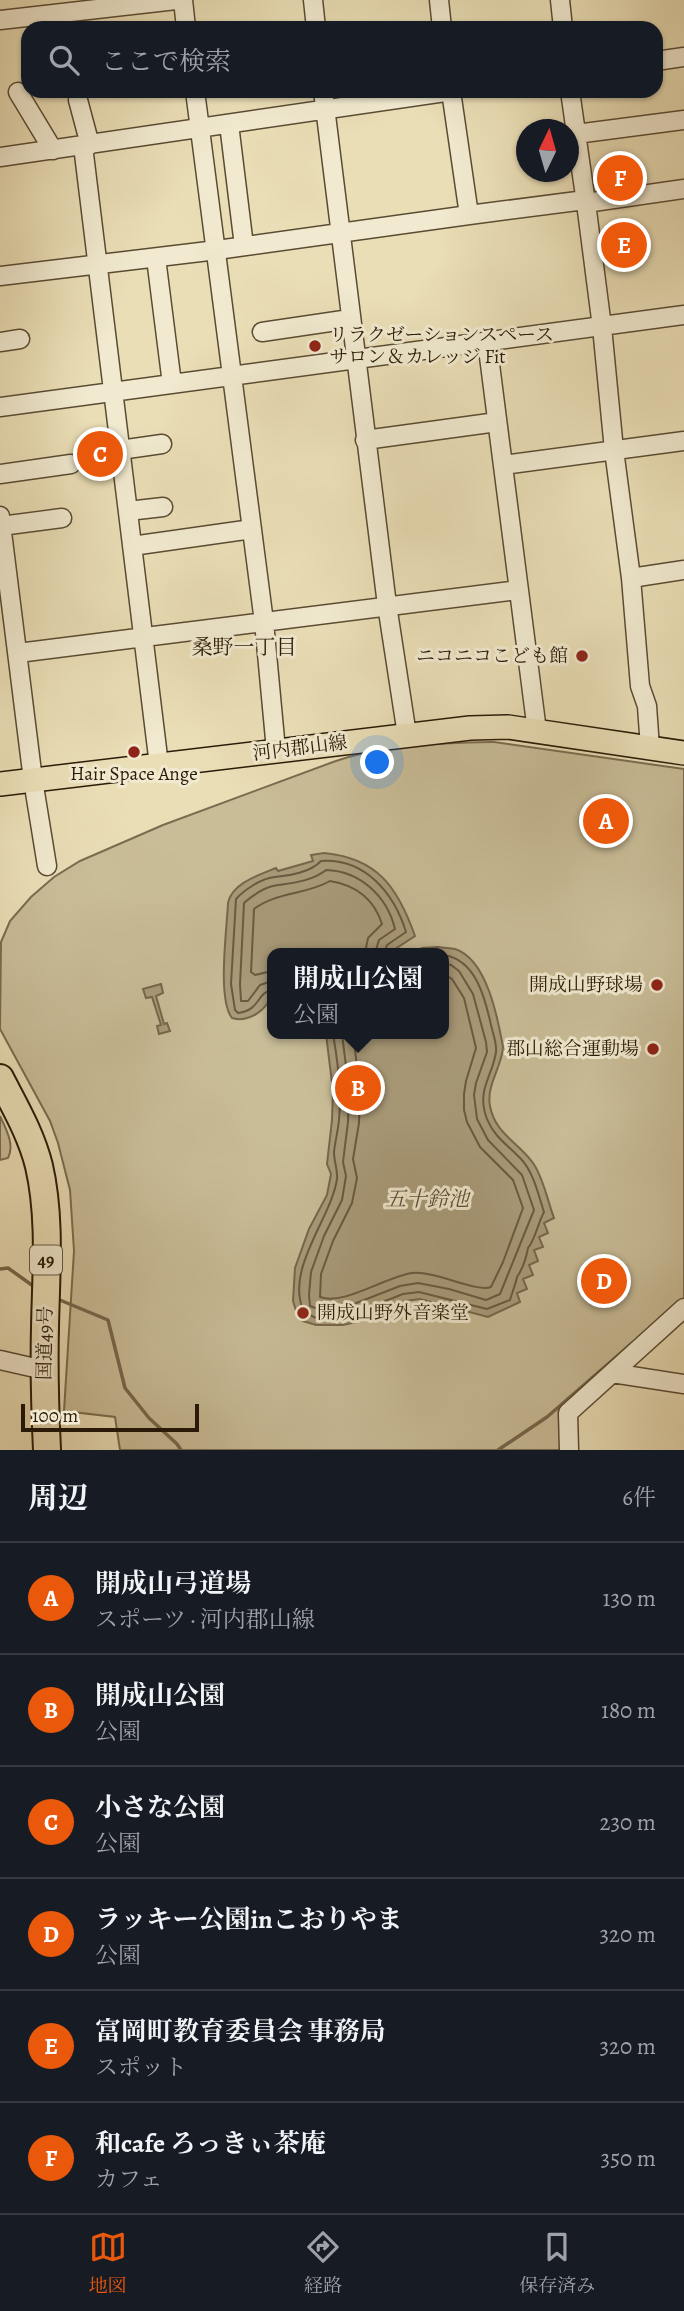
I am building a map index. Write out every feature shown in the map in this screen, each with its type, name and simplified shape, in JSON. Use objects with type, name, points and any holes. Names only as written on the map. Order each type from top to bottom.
[{"type":"highway","name":"国道49号","points":[[0,1078],[24,1122],[39,1167],[46,1226],[44,1370],[47,1450]]},
{"type":"main road","name":"河内郡山線","points":[[0,784],[492,727],[684,753]]},
{"type":"street","points":[[0,20],[176,0]]},
{"type":"street","points":[[183,0],[185,21]]},
{"type":"street","points":[[313,0],[315,21]]},
{"type":"street","points":[[439,0],[441,21]]},
{"type":"street","points":[[559,0],[561,21]]},
{"type":"street","points":[[663,60],[684,57]]},
{"type":"street","points":[[18,92],[21,97]]},
{"type":"street","points":[[22,98],[53,150]]},
{"type":"street","points":[[196,98],[264,622],[276,751]]},
{"type":"street","points":[[324,98],[365,440],[407,735]]},
{"type":"street","points":[[0,158],[408,98]]},
{"type":"street","points":[[453,98],[469,215]]},
{"type":"street","points":[[571,98],[574,119]]},
{"type":"street","points":[[78,100],[86,145],[97,264],[159,765]]},
{"type":"street","points":[[579,134],[684,120]]},
{"type":"street","points":[[229,124],[244,247]]},
{"type":"street","points":[[579,156],[631,578],[640,686],[647,706],[650,748]]},
{"type":"street","points":[[0,276],[684,189]]},
{"type":"street","points":[[156,258],[172,384]]},
{"type":"street","points":[[0,407],[684,316]]},
{"type":"street","points":[[261,332],[351,319]]},
{"type":"street","points":[[0,342],[20,339]]},
{"type":"street","points":[[487,341],[537,731]]},
{"type":"street","points":[[365,440],[497,422]]},
{"type":"street","points":[[503,466],[684,441]]},
{"type":"street","points":[[120,450],[162,444]]},
{"type":"street","points":[[0,474],[71,464]]},
{"type":"street","points":[[128,511],[163,507]]},
{"type":"street","points":[[47,866],[33,780],[1,529],[62,518]]},
{"type":"street","points":[[132,545],[252,529]]},
{"type":"street","points":[[631,578],[684,570]]},
{"type":"street","points":[[18,653],[518,590]]},
{"type":"street","points":[[684,1308],[684,1321]]},
{"type":"street","points":[[569,1450],[568,1413],[684,1308]]},
{"type":"street","points":[[0,1360],[44,1370]]},
{"type":"street","points":[[612,1373],[684,1384]]},
{"type":"shaded area","points":[[113,442],[114,459],[87,462],[85,450],[92,445]]},
{"type":"shaded area","points":[[494,742],[684,769],[684,1307],[561,1412],[562,1450],[120,1450],[115,1417],[64,1411],[74,1251],[70,1190],[50,1121],[0,1029],[1,942],[10,921],[31,897],[54,877],[80,861],[163,825],[352,756],[433,744]]},
{"type":"shaded area","points":[[0,1116],[11,1148],[8,1158],[0,1160]]},
{"type":"water","points":[[324,853],[343,856],[372,869],[393,890],[415,936],[397,948],[267,948],[267,1004],[251,1017],[232,1018],[227,1009],[224,980],[228,903],[231,896],[240,885],[254,877],[276,868],[278,871],[313,861],[311,855]]},
{"type":"water","name":"五十鈴池","points":[[449,948],[466,955],[483,977],[489,991],[503,1047],[490,1091],[493,1116],[497,1125],[535,1166],[554,1218],[544,1223],[548,1233],[539,1237],[543,1247],[534,1250],[538,1261],[529,1265],[533,1275],[523,1279],[527,1289],[517,1293],[520,1302],[488,1317],[420,1299],[405,1301],[343,1325],[316,1325],[298,1317],[293,1301],[295,1268],[309,1229],[327,1195],[331,1174],[327,1164],[333,1091],[327,1039],[449,1039]]},
{"type":"water","points":[[161,984],[163,993],[156,996],[164,1024],[167,1023],[170,1031],[159,1034],[157,1026],[161,1025],[152,997],[146,998],[143,989]]},
{"type":"waterway","points":[[0,1269],[8,1268],[36,1288]]},
{"type":"waterway","points":[[55,1298],[108,1320],[125,1388],[149,1418],[181,1450]]},
{"type":"waterway","points":[[498,1450],[547,1417],[630,1345]]},
{"type":"place","name":"和cafe ろっきぃ茶庵","points":[[620,178]]},
{"type":"place","name":"富岡町教育委員会 事務局","points":[[624,245]]},
{"type":"place","name":"リラクゼーションスペース サロン＆カレッジ Fit","points":[[315,346]]},
{"type":"place","name":"小さな公園","points":[[100,454]]},
{"type":"place","name":"ニコニコこども館","points":[[582,656]]},
{"type":"place","name":"Hair Space Ange","points":[[134,752]]},
{"type":"place","name":"開成山弓道場","points":[[606,821]]},
{"type":"place","name":"開成山野球場","points":[[657,985]]},
{"type":"place","name":"郡山総合運動場","points":[[653,1049]]},
{"type":"place","name":"開成山公園","points":[[358,1088]]},
{"type":"place","name":"ラッキー公園inこおりやま","points":[[604,1281]]},
{"type":"place","name":"開成山野外音楽堂","points":[[303,1313]]},
{"type":"district","name":"桑野一丁目","points":[[244,647]]}]
